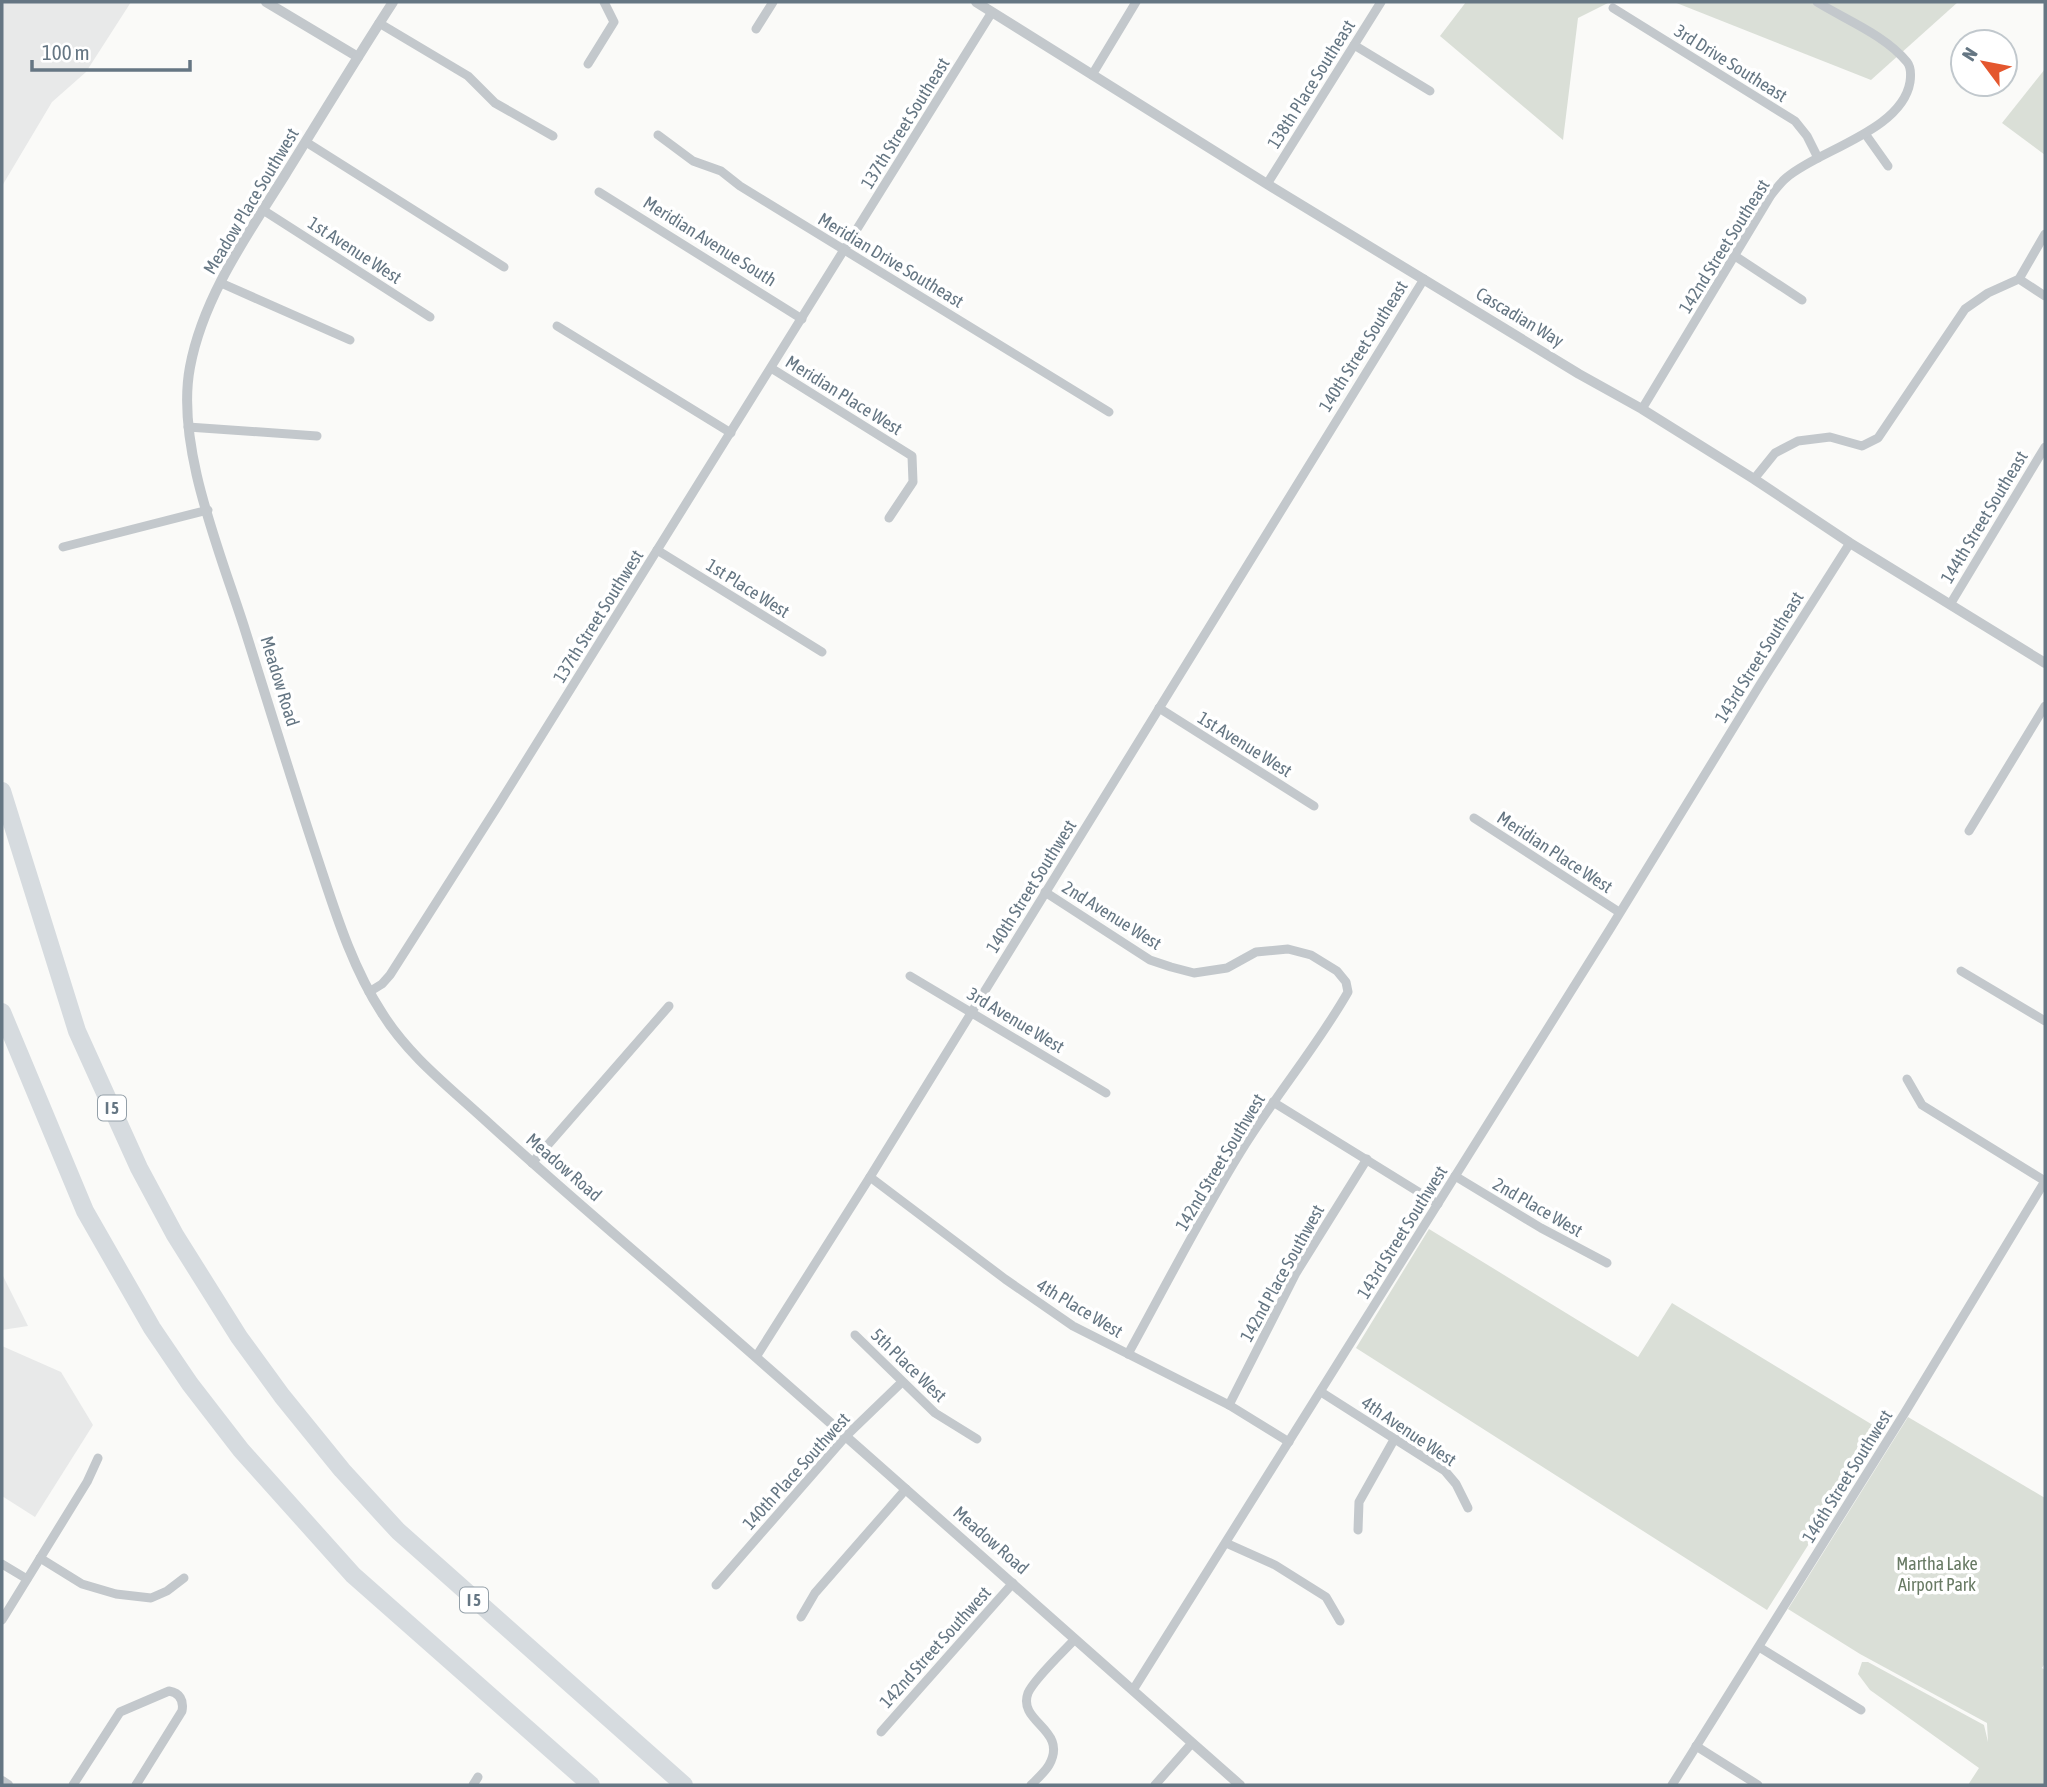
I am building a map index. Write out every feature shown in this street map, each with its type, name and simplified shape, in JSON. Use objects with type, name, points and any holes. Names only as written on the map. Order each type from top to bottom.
[{"type":"highway","name":"I 5","points":[[2,791],[77,1031],[138,1168],[175,1236],[239,1337],[282,1396],[342,1470],[398,1531],[684,1785]]},
{"type":"highway","points":[[2,1012],[85,1211],[152,1328],[190,1384],[241,1450],[353,1576],[591,1785]]},
{"type":"street","points":[[267,2],[358,58]]},
{"type":"street","name":"Meadow Place Southwest","points":[[190,369],[201,326],[221,284],[263,210],[393,2]]},
{"type":"street","points":[[588,64],[614,22],[604,2]]},
{"type":"street","points":[[756,29],[773,2]]},
{"type":"street","name":"Cascadian Way","points":[[975,2],[1267,184],[1754,479],[1850,543],[2045,663]]},
{"type":"street","points":[[1092,75],[1136,2]]},
{"type":"street","name":"138th Place Southeast","points":[[1267,184],[1381,2]]},
{"type":"street","name":"142nd Street Southeast","points":[[1642,410],[1772,195],[1786,178],[1818,158],[1866,135],[1901,104],[1909,88],[1909,63],[1881,39],[1817,2]]},
{"type":"street","name":"3rd Drive Southeast","points":[[1613,8],[1795,121],[1807,136],[1818,158]]},
{"type":"street","name":"137th Street Southeast","points":[[845,250],[992,12]]},
{"type":"street","points":[[379,23],[468,76],[495,103],[553,136]]},
{"type":"street","points":[[1354,45],[1430,91]]},
{"type":"street","name":"Meridian Drive Southeast","points":[[659,135],[693,161],[722,171],[740,186],[1109,412]]},
{"type":"street","points":[[1866,135],[1888,166]]},
{"type":"street","points":[[306,142],[504,267]]},
{"type":"street","name":"Meridian Avenue South","points":[[599,192],[802,319]]},
{"type":"street","name":"1st Avenue West","points":[[263,210],[430,317]]},
{"type":"street","points":[[1754,479],[1775,453],[1798,441],[1830,437],[1862,446],[1878,438],[1965,309],[1988,293],[2019,279],[2045,234]]},
{"type":"street","name":"137th Street Southwest","points":[[369,992],[390,975],[845,250]]},
{"type":"street","points":[[1735,256],[1802,299]]},
{"type":"street","name":"140th Street Southeast","points":[[1329,430],[1424,279]]},
{"type":"street","points":[[2019,279],[2045,296]]},
{"type":"street","points":[[221,284],[350,340]]},
{"type":"street","points":[[557,326],[731,433]]},
{"type":"street","name":"Meridian Place West","points":[[771,368],[912,456],[913,482],[889,518]]},
{"type":"street","name":"Meadow Road","points":[[190,369],[188,426],[191,448],[208,510],[348,949],[369,992],[390,1026],[411,1052],[532,1163],[846,1436],[1240,1785]]},
{"type":"street","points":[[188,426],[317,436]]},
{"type":"street","name":"140th Street Southwest","points":[[756,1357],[972,1012],[1329,430]]},
{"type":"street","name":"144th Street Southeast","points":[[1951,603],[2045,447]]},
{"type":"street","points":[[63,547],[208,510]]},
{"type":"street","name":"143rd Street Southeast","points":[[1696,788],[1850,543]]},
{"type":"street","name":"1st Place West","points":[[657,550],[822,652]]},
{"type":"street","points":[[1969,831],[2045,706]]},
{"type":"street","name":"1st Avenue West","points":[[1159,708],[1314,806]]},
{"type":"street","name":"143rd Street Southwest","points":[[1133,1690],[1696,788]]},
{"type":"street","name":"Meridian Place West","points":[[1474,818],[1619,912]]},
{"type":"street","name":"2nd Avenue West","points":[[1045,892],[1150,960],[1171,967],[1194,972],[1227,968],[1256,952],[1287,949],[1311,955],[1337,971],[1346,982],[1348,992]]},
{"type":"street","points":[[1961,971],[2045,1020]]},
{"type":"street","name":"3rd Avenue West","points":[[910,976],[1106,1093]]},
{"type":"street","name":"142nd Street Southwest","points":[[1128,1354],[1239,1155],[1273,1102],[1329,1025],[1348,992]]},
{"type":"street","points":[[532,1163],[669,1006]]},
{"type":"street","points":[[1907,1079],[1922,1105],[2045,1181]]},
{"type":"street","points":[[1273,1102],[1438,1204]]},
{"type":"street","name":"142nd Place Southwest","points":[[1229,1405],[1296,1273],[1367,1159]]},
{"type":"street","name":"4th Place West","points":[[870,1177],[1073,1326],[1229,1405],[1289,1442]]},
{"type":"street","name":"2nd Place West","points":[[1455,1177],[1607,1263]]},
{"type":"street","name":"146th Street Southwest","points":[[1672,1785],[2045,1181]]},
{"type":"street","name":"5th Place West","points":[[856,1335],[935,1413],[977,1439]]},
{"type":"street","name":"140th Place Southwest","points":[[716,1585],[846,1436],[902,1381]]},
{"type":"street","name":"4th Avenue West","points":[[1321,1392],[1445,1471],[1457,1484],[1468,1508]]},
{"type":"street","points":[[1358,1530],[1359,1502],[1395,1438]]},
{"type":"street","points":[[2,1620],[87,1482],[98,1458]]},
{"type":"street","points":[[801,1617],[815,1592],[906,1489]]},
{"type":"street","points":[[1226,1543],[1275,1565],[1326,1597],[1340,1621]]},
{"type":"street","points":[[40,1558],[82,1584],[116,1594],[151,1598],[167,1591],[184,1578]]},
{"type":"street","points":[[2,1564],[27,1579]]},
{"type":"street","name":"142nd Street Southwest","points":[[881,1732],[1013,1583]]},
{"type":"street","points":[[1031,1785],[1049,1766],[1054,1752],[1053,1739],[1030,1714],[1027,1705],[1028,1693],[1075,1639]]},
{"type":"street","points":[[1759,1647],[1861,1710]]},
{"type":"street","points":[[73,1785],[120,1712],[169,1691],[180,1696],[182,1711],[136,1785]]},
{"type":"street","points":[[1155,1785],[1192,1743]]},
{"type":"street","points":[[1696,1746],[1758,1785]]},
{"type":"street","points":[[2,1781],[8,1785]]},
{"type":"shaded area","points":[[2,2],[131,2],[86,72],[52,102],[2,186]]},
{"type":"shaded area","points":[[2,1274],[28,1326],[2,1330]]},
{"type":"shaded area","points":[[2,1346],[61,1372],[93,1425],[35,1517],[2,1496]]},
{"type":"green space","points":[[1466,2],[1610,2],[1578,18],[1563,140],[1440,36]]},
{"type":"green space","points":[[1674,2],[1958,2],[1871,80]]},
{"type":"green space","points":[[2045,69],[2045,155],[2002,123]]},
{"type":"green space","points":[[1429,1229],[1638,1357],[1672,1303],[1881,1430],[1767,1610],[1356,1348]]},
{"type":"green space","name":"Martha Lake Airport Park","points":[[1908,1417],[2045,1498],[2045,1663],[2042,1668],[2045,1670],[2045,1785],[1968,1785],[1979,1768],[1870,1690],[1858,1674],[1862,1662],[1868,1662],[1984,1725],[1988,1742],[1987,1723],[1860,1654],[1788,1609]]}]
